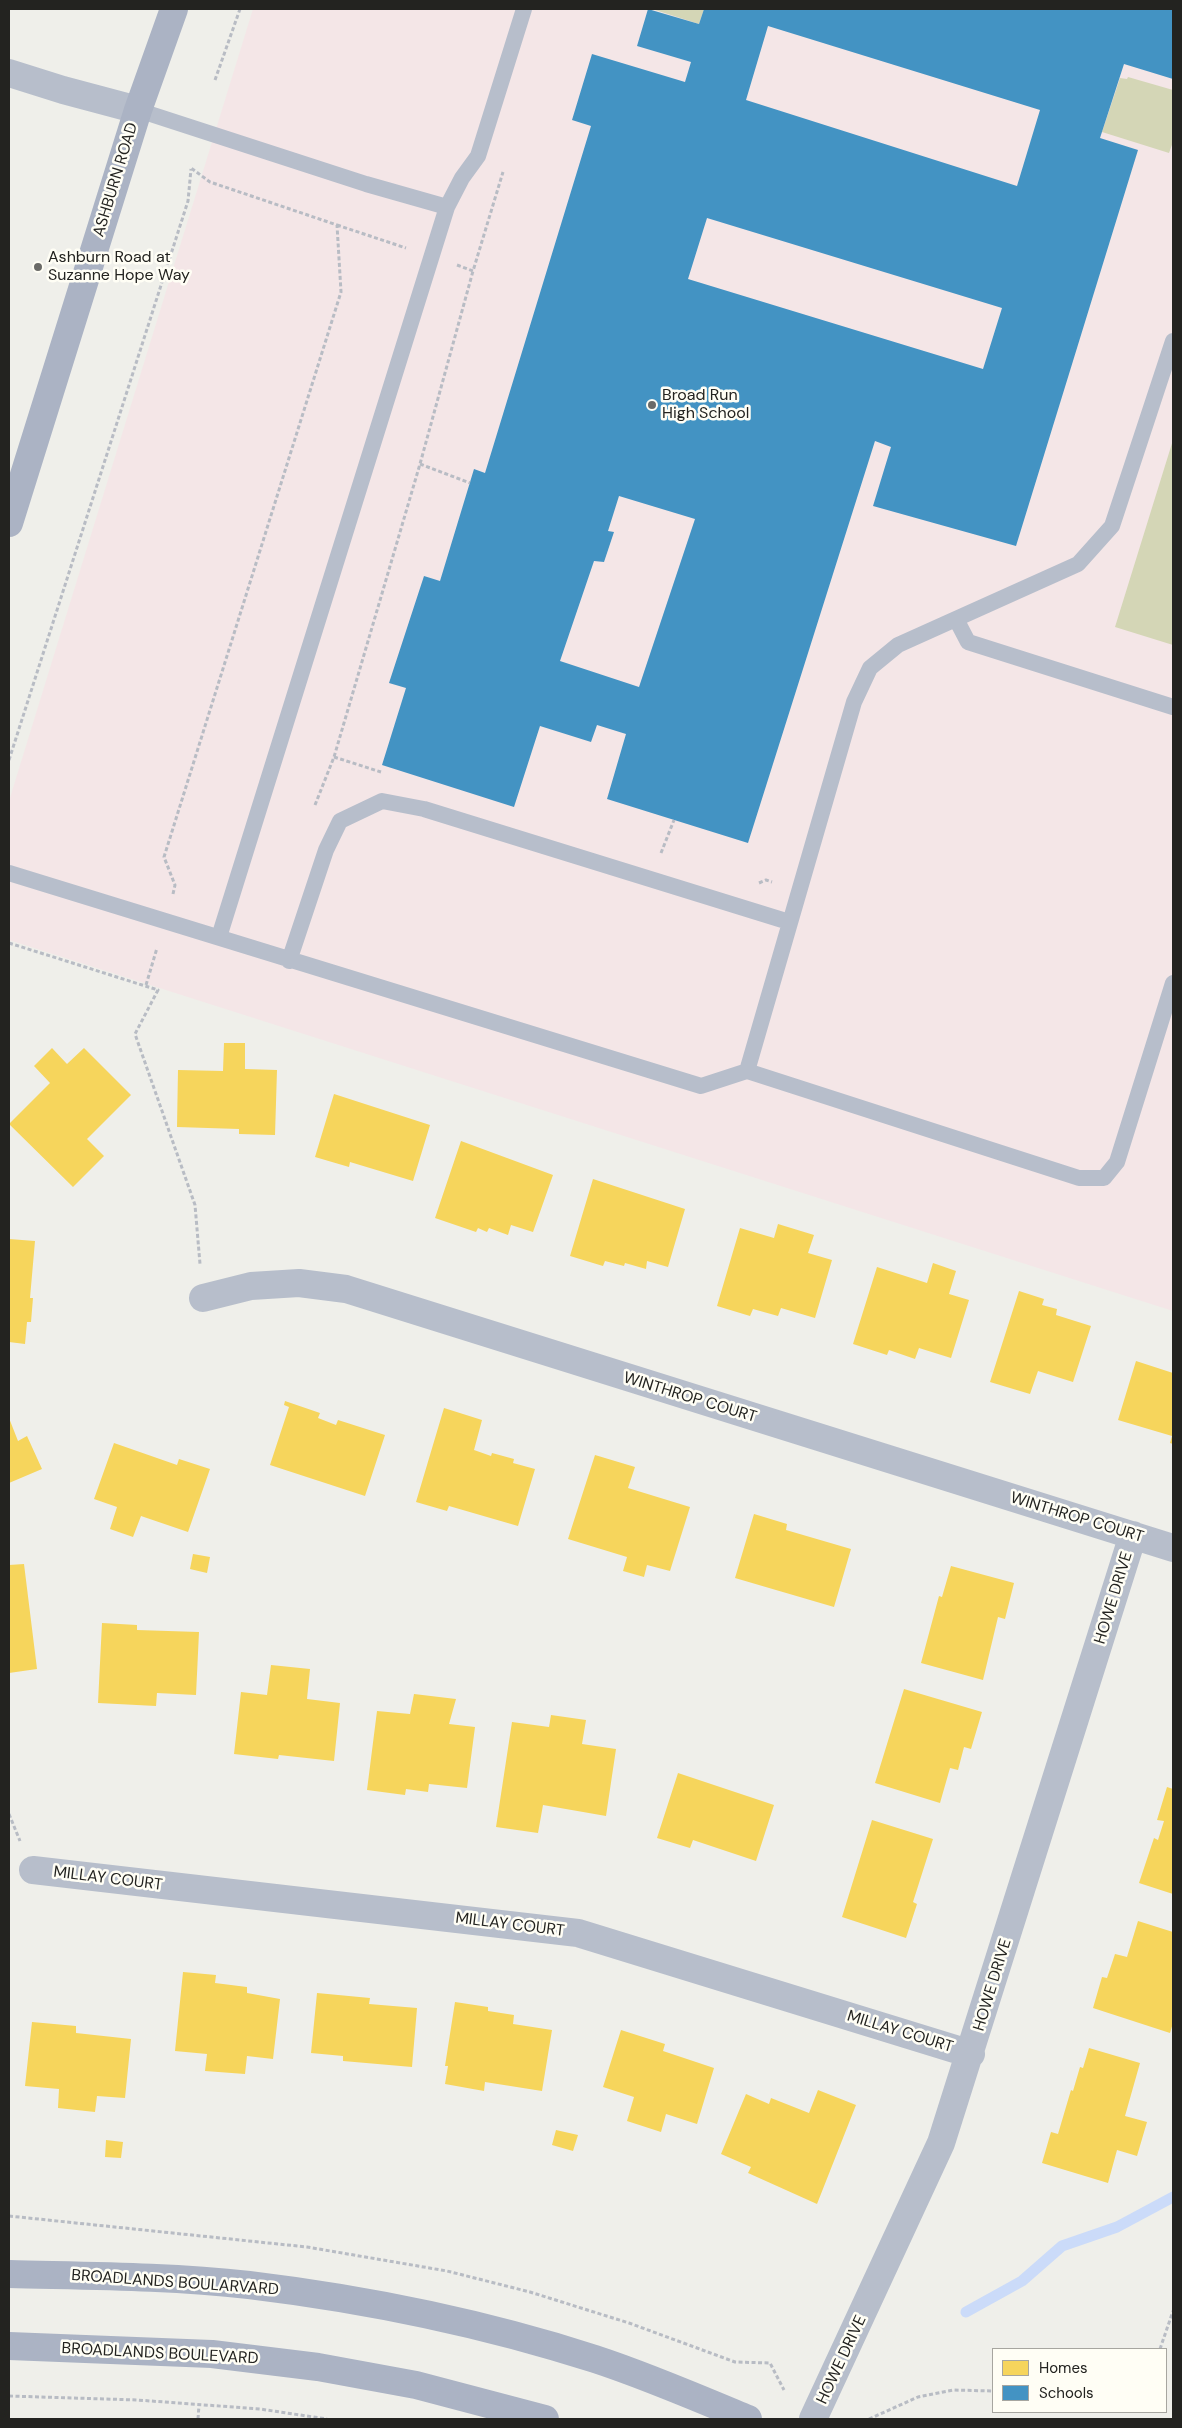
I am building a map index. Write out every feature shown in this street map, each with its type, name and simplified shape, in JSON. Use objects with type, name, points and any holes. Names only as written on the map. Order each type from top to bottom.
[{"type":"main road","name":"ASHBURN ROAD","points":[[9,523],[138,110],[174,9]]},
{"type":"main road","name":"BROADLANDS BOULARVARD","points":[[9,2274],[144,2277],[248,2285],[341,2298],[496,2330],[596,2359],[748,2419]]},
{"type":"main road","name":"BROADLANDS BOULEVARD","points":[[9,2346],[212,2354],[318,2366],[416,2385],[545,2419]]},
{"type":"street","points":[[9,73],[138,110]]},
{"type":"street","name":"WINTHROP COURT","points":[[203,1298],[251,1286],[299,1283],[346,1290],[1173,1548]]},
{"type":"street","name":"HOWE DRIVE","points":[[814,2419],[942,2143],[1133,1535]]},
{"type":"street","name":"MILLAY COURT","points":[[33,1870],[578,1933],[971,2054]]},
{"type":"lane","points":[[219,937],[447,207],[462,178],[478,156],[524,9]]},
{"type":"lane","points":[[138,110],[366,184],[447,207]]},
{"type":"lane","points":[[747,1071],[854,702],[870,668],[898,645],[1078,564],[1112,526],[1173,341]]},
{"type":"lane","points":[[956,618],[968,642],[1173,707]]},
{"type":"lane","points":[[289,960],[326,850],[340,821],[382,801],[424,808],[789,922]]},
{"type":"lane","points":[[9,873],[701,1086],[747,1071],[1078,1178],[1104,1178],[1117,1162],[1173,983]]},
{"type":"path","points":[[216,80],[240,9]]},
{"type":"path","points":[[9,760],[188,201],[191,168],[210,182],[338,226],[341,292],[164,856],[175,885],[146,986]]},
{"type":"path","points":[[313,811],[334,758],[420,464],[473,271]]},
{"type":"path","points":[[420,464],[470,483]]},
{"type":"path","points":[[658,860],[674,820]]},
{"type":"path","points":[[9,942],[158,990],[135,1034],[195,1205],[203,1298]]},
{"type":"path","points":[[1160,2348],[1173,2311]]},
{"type":"path","points":[[869,2419],[880,2416],[918,2397],[953,2390],[992,2391]]},
{"type":"path","points":[[9,2396],[137,2400],[260,2409],[327,2419]]},
{"type":"path","points":[[198,2419],[199,2405]]},
{"type":"path","points":[[880,2416],[883,2419]]},
{"type":"shaded area","name":"Broad Run High School","points":[[253,9],[1173,9],[1173,1311],[9,940],[9,801]]},
{"type":"green space","points":[[652,9],[704,9],[699,24]]},
{"type":"green space","points":[[1128,77],[1173,90],[1173,142],[1169,153],[1102,132],[1120,78],[1127,79]]},
{"type":"green space","points":[[1173,440],[1173,645],[1115,627]]},
{"type":"building: Homes","points":[[224,1043],[245,1043],[245,1069],[277,1070],[275,1135],[239,1134],[239,1129],[177,1127],[178,1070],[223,1071]]},
{"type":"building: Homes","points":[[52,1048],[67,1064],[84,1048],[131,1095],[87,1139],[104,1156],[73,1187],[9,1124],[50,1083],[34,1066]]},
{"type":"building: Homes","points":[[334,1094],[430,1125],[413,1181],[350,1162],[349,1167],[315,1157]]},
{"type":"building: Homes","points":[[461,1141],[553,1175],[533,1232],[511,1225],[508,1235],[489,1228],[487,1232],[478,1228],[476,1232],[435,1218]]},
{"type":"building: Homes","points":[[593,1179],[685,1209],[668,1267],[647,1261],[646,1269],[625,1263],[624,1266],[605,1261],[603,1266],[570,1256]]},
{"type":"building: Homes","points":[[778,1224],[814,1235],[808,1253],[832,1260],[815,1318],[781,1308],[778,1316],[753,1309],[750,1316],[717,1306],[740,1228],[774,1238]]},
{"type":"building: Homes","points":[[9,1239],[35,1241],[30,1298],[33,1298],[31,1322],[27,1322],[25,1344],[9,1342]]},
{"type":"building: Homes","points":[[933,1263],[956,1271],[949,1294],[969,1300],[951,1358],[919,1348],[915,1359],[889,1350],[887,1355],[853,1344],[877,1267],[927,1283]]},
{"type":"building: Homes","points":[[1019,1291],[1044,1299],[1042,1305],[1057,1309],[1056,1315],[1091,1326],[1073,1382],[1038,1371],[1030,1394],[990,1382]]},
{"type":"building: Homes","points":[[1136,1361],[1173,1373],[1173,1444],[1170,1443],[1172,1436],[1118,1420]]},
{"type":"building: Homes","points":[[285,1401],[320,1413],[318,1418],[336,1425],[338,1420],[385,1435],[365,1496],[270,1465],[289,1407],[284,1405]]},
{"type":"building: Homes","points":[[444,1408],[482,1420],[474,1450],[491,1456],[492,1453],[514,1459],[513,1463],[535,1469],[518,1526],[449,1506],[447,1511],[416,1502]]},
{"type":"building: Homes","points":[[9,1418],[18,1441],[27,1436],[42,1469],[9,1483]]},
{"type":"building: Homes","points":[[114,1443],[177,1465],[179,1459],[210,1469],[188,1532],[141,1516],[133,1537],[110,1529],[117,1507],[94,1499]]},
{"type":"building: Homes","points":[[595,1455],[635,1467],[628,1488],[690,1507],[670,1571],[647,1565],[644,1577],[623,1571],[627,1557],[568,1539]]},
{"type":"building: Homes","points":[[754,1514],[787,1524],[786,1530],[851,1549],[834,1607],[735,1578]]},
{"type":"building: Homes","points":[[193,1554],[210,1557],[207,1573],[190,1569]]},
{"type":"building: Homes","points":[[24,1564],[37,1669],[9,1673],[9,1565]]},
{"type":"building: Homes","points":[[951,1566],[1014,1583],[1005,1619],[998,1617],[983,1680],[921,1663],[939,1596],[942,1597]]},
{"type":"building: Homes","points":[[102,1623],[137,1625],[137,1630],[199,1632],[196,1695],[157,1693],[156,1706],[98,1703]]},
{"type":"building: Homes","points":[[271,1665],[310,1669],[307,1699],[340,1703],[334,1761],[279,1755],[278,1759],[234,1754],[241,1692],[267,1695]]},
{"type":"building: Homes","points":[[904,1689],[982,1712],[971,1749],[964,1747],[958,1770],[950,1768],[940,1803],[875,1783]]},
{"type":"building: Homes","points":[[414,1694],[456,1699],[449,1724],[475,1727],[467,1788],[429,1784],[428,1792],[406,1789],[405,1795],[367,1790],[377,1711],[410,1714]]},
{"type":"building: Homes","points":[[551,1715],[586,1720],[582,1744],[616,1749],[606,1816],[543,1805],[538,1833],[496,1827],[512,1722],[549,1727]]},
{"type":"building: Homes","points":[[678,1773],[774,1805],[756,1861],[693,1840],[690,1848],[657,1838]]},
{"type":"building: Homes","points":[[1167,1787],[1173,1789],[1173,1894],[1139,1883],[1154,1838],[1158,1840],[1164,1821],[1157,1820]]},
{"type":"building: Homes","points":[[872,1820],[933,1839],[913,1902],[917,1904],[906,1938],[842,1917]]},
{"type":"building: Homes","points":[[1138,1921],[1173,1932],[1173,2023],[1170,2033],[1093,2008],[1102,1977],[1107,1978],[1115,1954],[1127,1957]]},
{"type":"building: Homes","points":[[183,1972],[216,1975],[215,1983],[247,1987],[247,1993],[280,1999],[273,2059],[247,2056],[245,2074],[205,2071],[207,2054],[175,2051]]},
{"type":"building: Homes","points":[[317,1993],[370,1998],[369,2004],[417,2008],[412,2067],[343,2061],[343,2056],[311,2053]]},
{"type":"building: Homes","points":[[455,2002],[488,2007],[488,2011],[514,2015],[513,2024],[552,2030],[542,2091],[485,2082],[484,2091],[445,2084],[448,2066],[445,2066]]},
{"type":"building: Homes","points":[[32,2022],[76,2026],[76,2033],[131,2039],[125,2098],[97,2096],[95,2112],[58,2108],[59,2089],[25,2086]]},
{"type":"building: Homes","points":[[621,2030],[665,2044],[663,2051],[714,2068],[697,2124],[666,2114],[661,2132],[627,2121],[634,2097],[603,2087]]},
{"type":"building: Homes","points":[[1089,2048],[1140,2063],[1125,2116],[1147,2122],[1137,2156],[1117,2150],[1108,2183],[1042,2163],[1051,2132],[1058,2134],[1071,2090],[1073,2091],[1080,2067],[1083,2068]]},
{"type":"building: Homes","points":[[818,2090],[856,2105],[817,2204],[748,2173],[751,2167],[721,2154],[746,2094],[769,2104],[771,2098],[809,2113]]},
{"type":"building: Homes","points":[[556,2130],[578,2135],[573,2151],[552,2145]]},
{"type":"building: Homes","points":[[106,2140],[123,2142],[121,2158],[105,2157]]},
{"type":"building: Schools","name":"Broad Run High School","points":[[648,9],[699,24],[704,9],[1173,9],[1173,79],[1124,64],[1100,138],[1138,150],[1016,546],[873,506],[891,447],[875,441],[748,843],[607,799],[626,734],[597,725],[591,742],[540,726],[514,807],[382,765],[406,688],[389,683],[424,576],[440,581],[474,469],[485,473],[591,126],[572,120],[592,54],[685,82],[691,62],[637,46]],"holes":[[[768,26],[1040,110],[1017,186],[746,100]],[[707,218],[1002,308],[983,369],[688,279]],[[619,496],[695,519],[639,687],[560,661],[594,561],[604,562],[614,532],[608,531]]]},
{"type":"waterway","points":[[966,2312],[1022,2281],[1062,2246],[1117,2227],[1173,2197]]},
{"type":"place","name":"Ashburn Road at Suzanne Hope Way","points":[[38,267]]},
{"type":"place","name":"Broad Run High School","points":[[652,405]]}]
